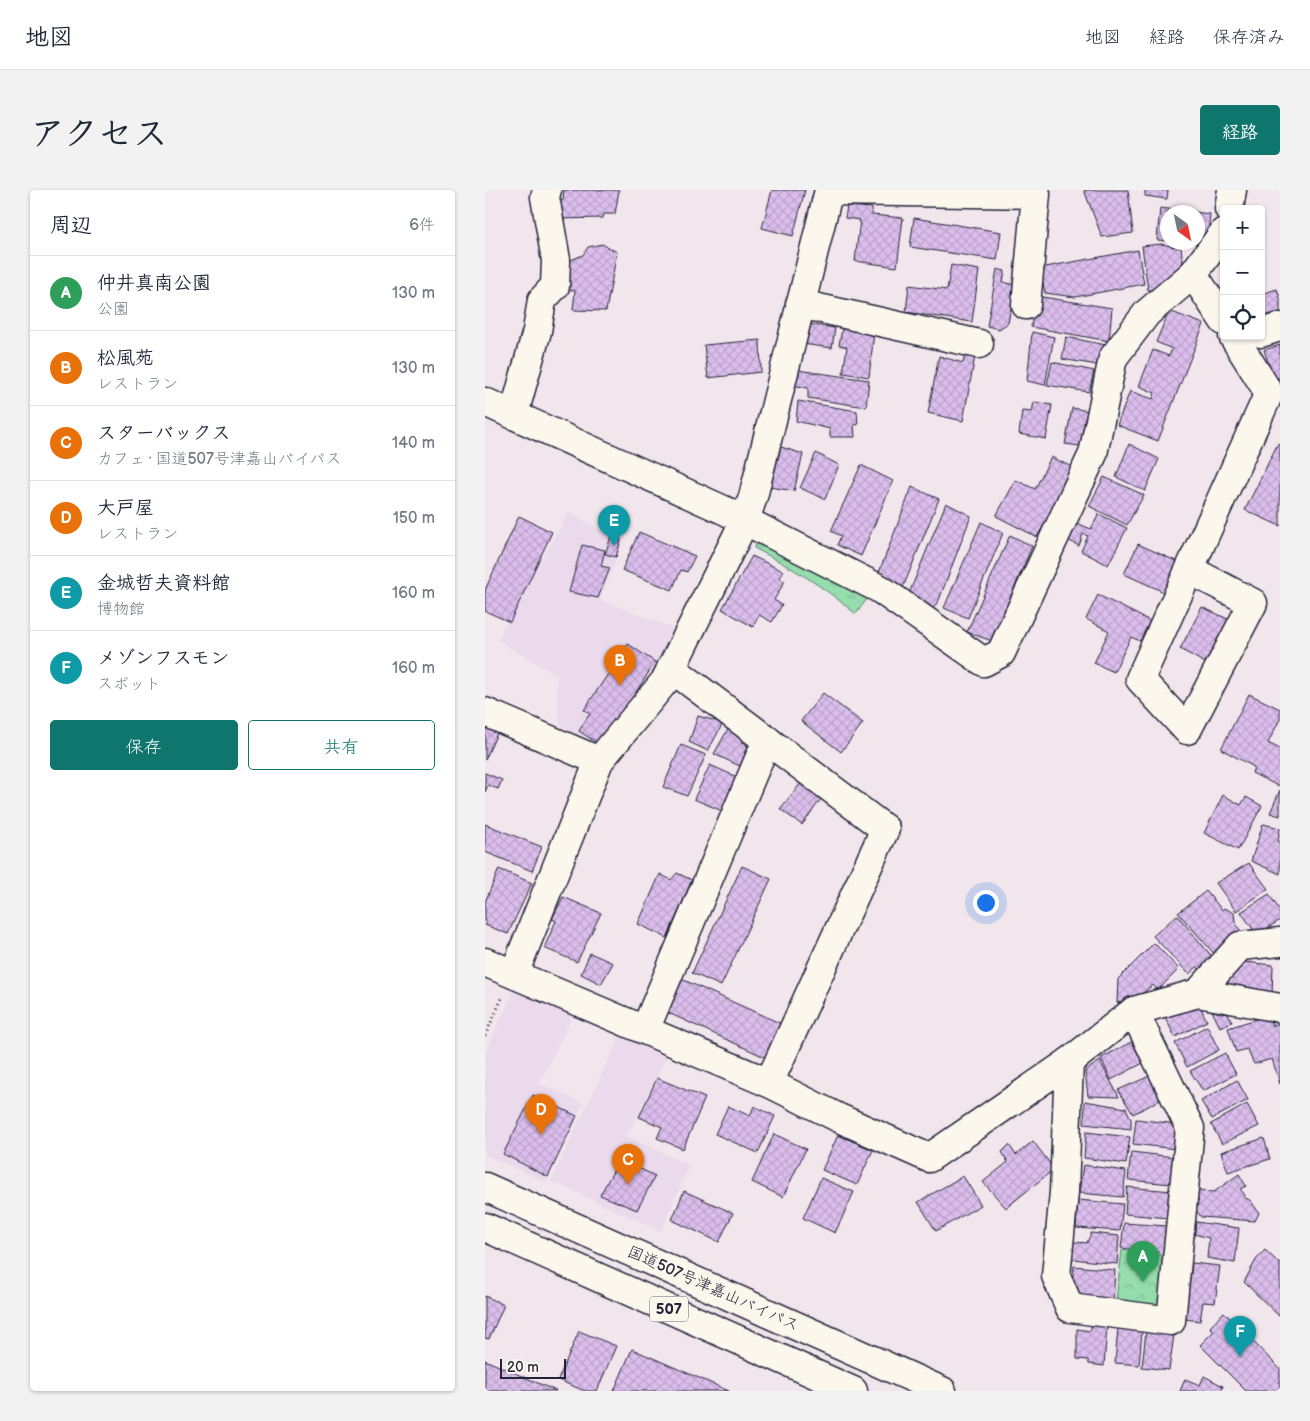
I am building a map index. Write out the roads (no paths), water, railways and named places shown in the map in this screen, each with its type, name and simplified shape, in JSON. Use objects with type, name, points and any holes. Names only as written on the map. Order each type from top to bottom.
[{"type":"main road","points":[[514,414],[537,331],[542,300],[555,286],[556,260],[545,197],[547,190]]},
{"type":"main road","points":[[514,974],[599,761],[665,681],[745,520],[753,497],[829,190],[1036,194],[1026,305]]},
{"type":"main road","points":[[1230,205],[1232,190]]},
{"type":"main road","points":[[485,402],[745,520],[880,589],[984,662],[1001,653],[1093,454],[1113,358],[1147,313],[1193,274],[1220,237]]},
{"type":"main road","points":[[1193,274],[1220,307]]},
{"type":"main road","points":[[801,304],[979,344]]},
{"type":"main road","points":[[1265,329],[1280,326]]},
{"type":"main road","points":[[1190,570],[1253,603],[1187,730],[1140,679],[1190,570],[1275,391],[1245,340]]},
{"type":"main road","points":[[671,668],[885,829],[769,1083]]},
{"type":"main road","points":[[485,712],[599,761]]},
{"type":"main road","points":[[645,1030],[767,740]]},
{"type":"main road","points":[[1198,992],[1240,946],[1280,942]]},
{"type":"main road","points":[[485,962],[769,1083],[839,1118],[929,1158],[1069,1062],[1134,1011],[1198,992],[1280,1008]]},
{"type":"main road","points":[[1069,1062],[1064,1192],[1056,1276],[1070,1308],[1171,1321],[1190,1128],[1134,1011]]},
{"type":"main road","name":"国道507号津嘉山バイパス","points":[[485,1187],[942,1391]]},
{"type":"main road","name":"507","points":[[485,1227],[853,1391]]},
{"type":"place","name":"金城哲夫資料館","points":[[614,546]]},
{"type":"place","name":"松風苑","points":[[620,686]]},
{"type":"place","name":"大戸屋","points":[[541,1135]]},
{"type":"place","name":"スターバックス","points":[[628,1185]]},
{"type":"place","name":"仲井真南公園","points":[[1143,1282]]},
{"type":"place","name":"メゾンフスモン","points":[[1240,1357]]}]
